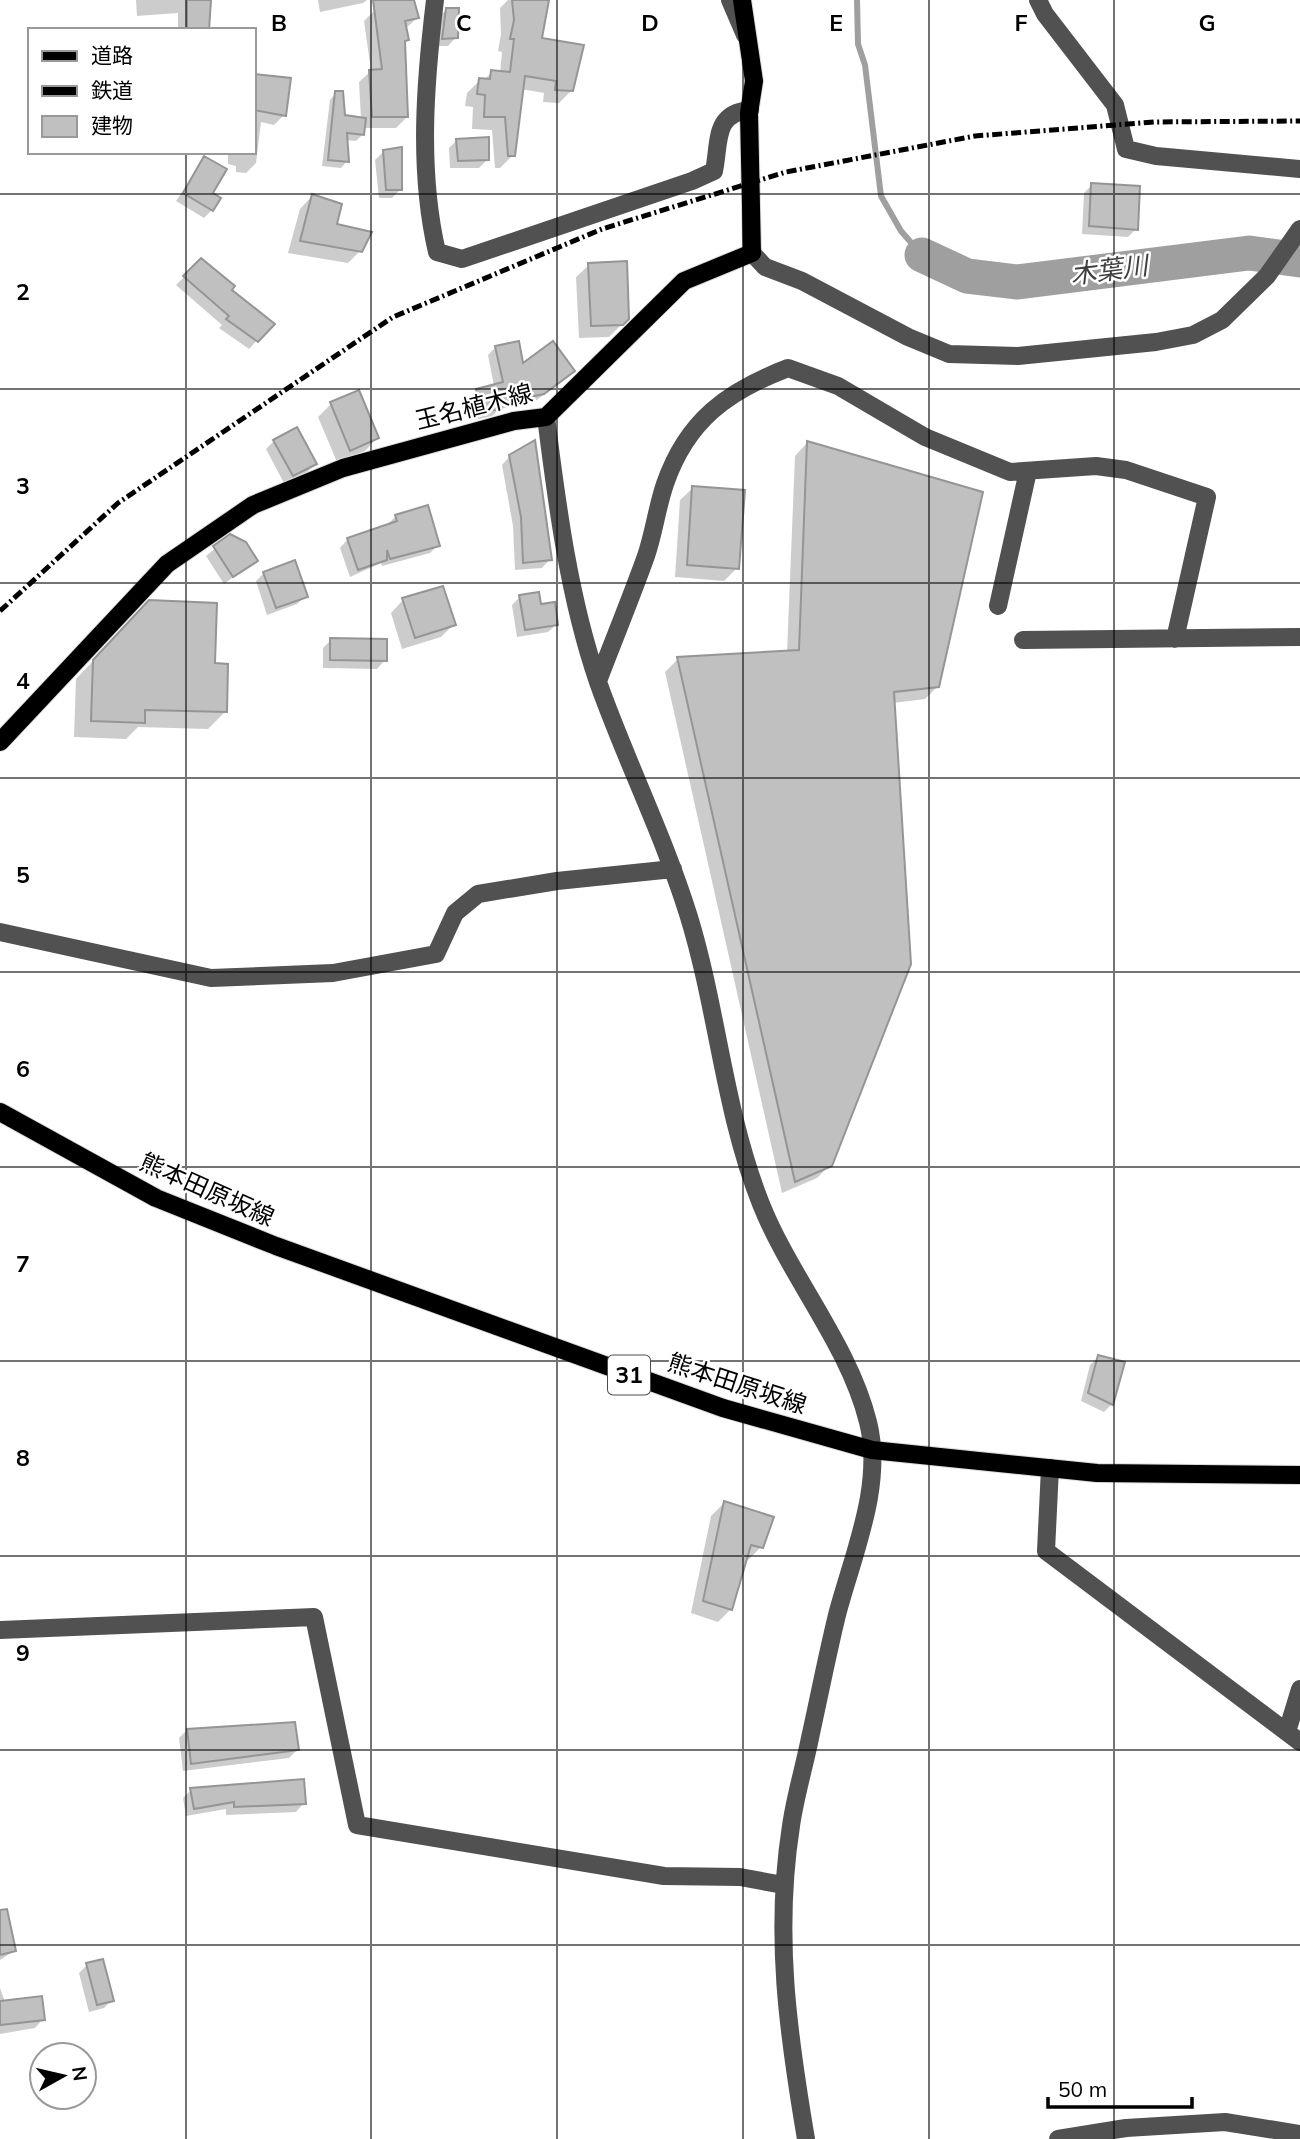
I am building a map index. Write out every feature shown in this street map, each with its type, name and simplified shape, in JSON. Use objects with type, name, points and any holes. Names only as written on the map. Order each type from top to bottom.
[{"type":"main road","points":[[742,0],[754,81],[750,110],[752,253]]},
{"type":"main road","name":"玉名植木線","points":[[0,742],[167,564],[253,505],[343,468],[514,421],[546,417],[684,281],[752,253]]},
{"type":"main road","name":"熊本田原坂線","points":[[0,1112],[156,1198],[276,1246],[723,1408],[872,1450],[1097,1473],[1300,1475]]},
{"type":"street","points":[[435,0],[425,150],[428,213],[437,251],[461,259],[692,181],[713,171],[720,125],[736,111],[750,110]]},
{"type":"street","points":[[730,0],[748,41]]},
{"type":"street","points":[[1038,0],[1045,15],[1115,105],[1126,149],[1156,156],[1300,169]]},
{"type":"street","points":[[752,253],[765,267],[802,281],[908,337],[948,354],[1018,356],[1156,342],[1193,335],[1222,320],[1258,285],[1300,229]]},
{"type":"street","points":[[598,681],[646,554],[665,483],[682,448],[706,414],[727,396],[788,368],[838,386],[925,437],[1010,472],[1096,466],[1126,470],[1207,497],[1175,639]]},
{"type":"street","points":[[546,417],[567,553],[598,681],[673,869],[705,974],[741,1148],[763,1210],[849,1374],[868,1420],[872,1450],[868,1501],[836,1619],[791,1823],[783,1885],[781,1950],[792,2055],[806,2139]]},
{"type":"street","points":[[998,606],[1028,471]]},
{"type":"street","points":[[1023,640],[1300,637]]},
{"type":"street","points":[[0,932],[211,978],[333,973],[436,954],[455,913],[478,894],[557,881],[673,869]]},
{"type":"street","points":[[1050,1468],[1046,1550],[1293,1737],[1300,1689]]},
{"type":"street","points":[[0,1630],[314,1617],[357,1825],[664,1876],[740,1877],[783,1885]]},
{"type":"street","points":[[1058,2139],[1126,2128],[1225,2122],[1300,2134]]},
{"type":"building","points":[[187,0],[211,0],[209,28],[187,28]]},
{"type":"building","points":[[373,0],[414,0],[419,18],[405,21],[409,40],[405,41],[408,117],[372,117],[369,70],[382,69]]},
{"type":"building","points":[[512,0],[549,0],[542,38],[584,45],[573,91],[555,90],[556,81],[525,76],[515,156],[508,156],[505,117],[484,117],[485,95],[477,94],[479,78],[490,79],[491,70],[510,72],[514,39],[510,39],[514,20]]},
{"type":"building","points":[[446,8],[459,8],[458,38],[442,39]]},
{"type":"building","points":[[256,74],[291,78],[286,116],[256,110]]},
{"type":"building","points":[[335,91],[343,91],[345,115],[366,118],[364,135],[347,133],[349,162],[328,160]]},
{"type":"building","points":[[489,137],[489,160],[458,161],[456,139]]},
{"type":"building","points":[[402,147],[402,190],[386,190],[383,150]]},
{"type":"building","points":[[204,156],[227,169],[213,193],[221,198],[213,211],[183,193]]},
{"type":"building","points":[[1091,183],[1140,186],[1138,230],[1089,226]]},
{"type":"building","points":[[312,194],[342,204],[337,224],[372,232],[362,252],[300,241]]},
{"type":"building","points":[[201,258],[235,286],[232,290],[275,324],[258,342],[226,319],[229,316],[183,276]]},
{"type":"building","points":[[627,261],[629,319],[623,325],[591,326],[588,263]]},
{"type":"building","points":[[519,341],[523,363],[553,341],[575,371],[544,394],[501,403],[502,408],[482,413],[476,389],[503,382],[495,346]]},
{"type":"building","points":[[359,390],[379,438],[350,451],[330,402]]},
{"type":"building","points":[[297,427],[317,464],[293,476],[273,440]]},
{"type":"building","points":[[535,440],[552,560],[523,563],[521,517],[509,455]]},
{"type":"building","points":[[807,441],[983,492],[939,687],[894,692],[911,964],[832,1166],[795,1182],[677,657],[799,650]]},
{"type":"building","points":[[692,486],[745,490],[739,569],[687,565]]},
{"type":"building","points":[[428,505],[440,546],[390,559],[387,550],[387,560],[358,570],[347,538],[397,521],[395,515]]},
{"type":"building","points":[[230,534],[246,542],[258,561],[233,577],[213,546]]},
{"type":"building","points":[[295,560],[308,597],[276,608],[263,572]]},
{"type":"building","points":[[443,586],[456,625],[415,638],[402,598]]},
{"type":"building","points":[[539,592],[541,604],[555,602],[558,625],[525,630],[519,595]]},
{"type":"building","points":[[149,600],[217,603],[215,663],[228,664],[227,712],[145,710],[145,723],[91,721],[93,660]]},
{"type":"building","points":[[330,638],[387,639],[387,661],[330,660]]},
{"type":"building","points":[[1098,1355],[1125,1362],[1113,1405],[1088,1393]]},
{"type":"building","points":[[724,1501],[774,1517],[763,1548],[751,1545],[732,1610],[703,1601]]},
{"type":"building","points":[[295,1722],[299,1750],[191,1764],[187,1729]]},
{"type":"building","points":[[304,1779],[306,1804],[234,1807],[234,1802],[194,1809],[190,1788]]},
{"type":"building","points":[[7,1909],[16,1951],[0,1955],[0,1910]]},
{"type":"building","points":[[103,1959],[114,2001],[97,2005],[86,1963]]},
{"type":"building","points":[[42,1996],[45,2020],[0,2025],[0,2001]]},
{"type":"waterway","points":[[857,0],[858,44],[865,65],[881,196],[901,231],[922,255]]},
{"type":"waterway","name":"木葉川","points":[[922,255],[967,276],[1018,282],[1249,253],[1300,260]]},
{"type":"railway","points":[[0,611],[118,503],[393,317],[602,229],[786,172],[975,136],[1154,122],[1300,121]]}]
